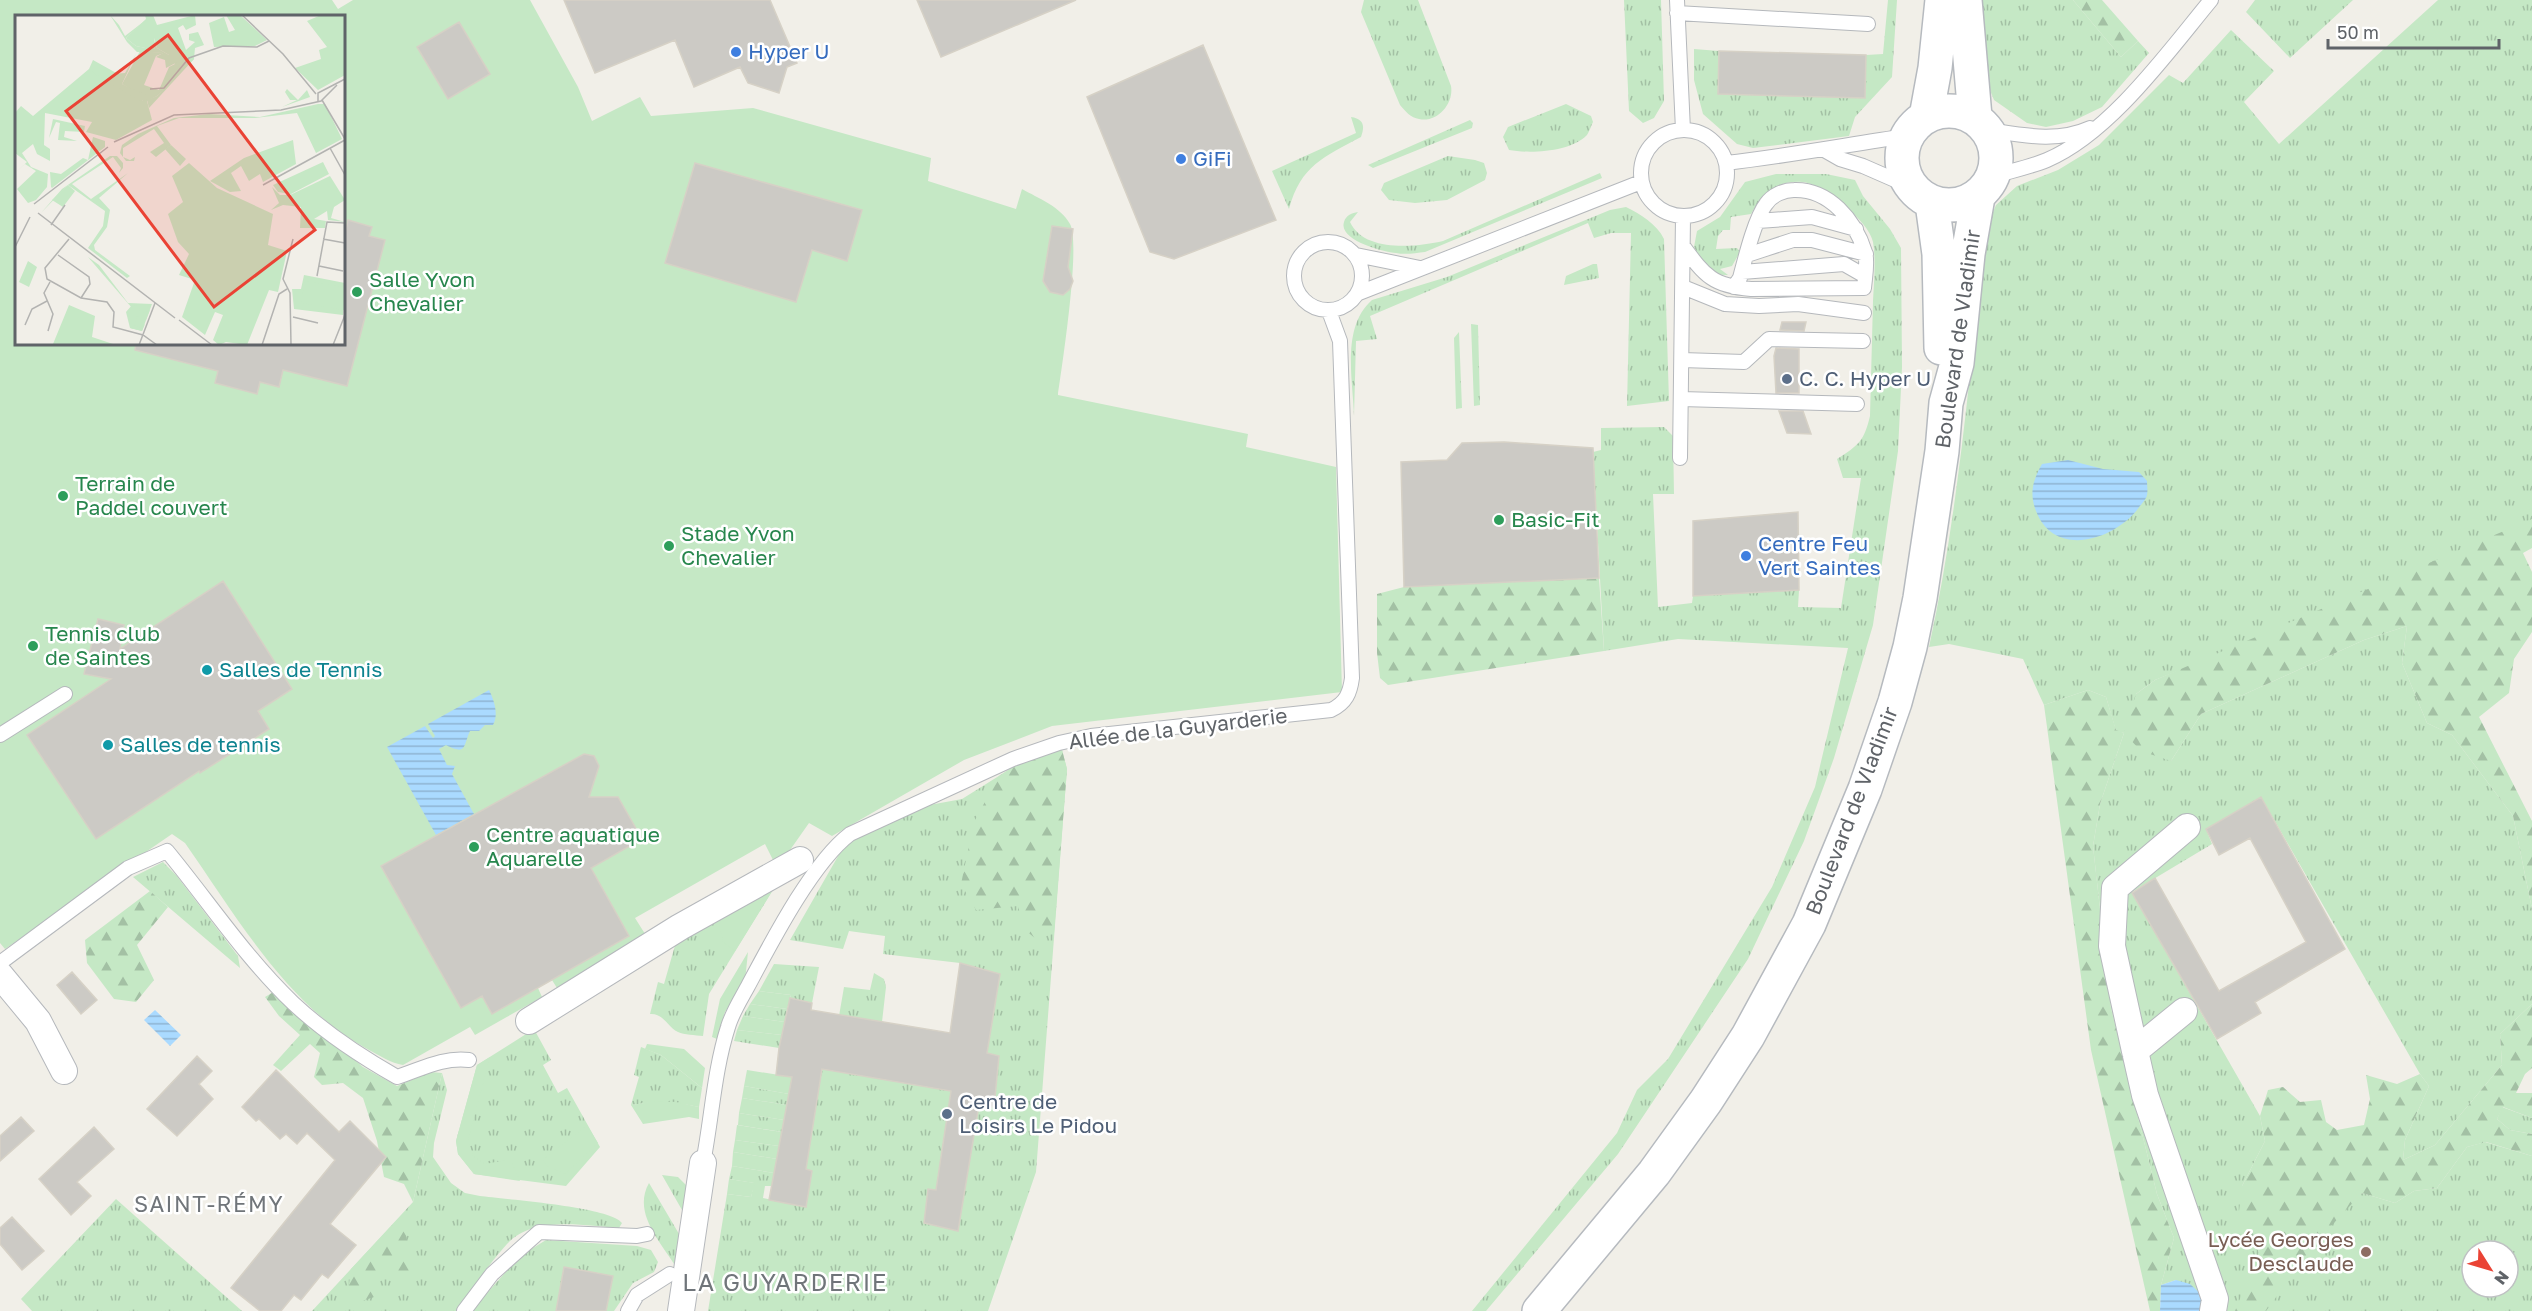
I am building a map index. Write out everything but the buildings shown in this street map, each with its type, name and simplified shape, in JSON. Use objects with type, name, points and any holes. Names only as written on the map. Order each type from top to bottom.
[{"type":"main road","points":[[1942,0],[1935,68],[1916,126],[1902,148],[1902,162],[1904,175],[1921,195],[1939,255],[1941,363],[1946,403]]},
{"type":"main road","points":[[1921,195],[1948,206],[1964,204],[1986,186],[1997,160],[1995,144],[1981,124],[1965,0]]},
{"type":"main road","points":[[1916,126],[1950,110],[1981,124]]},
{"type":"main road","name":"Boulevard de Vladimir","points":[[1539,1311],[1654,1173],[1749,1036],[1814,914],[1866,789],[1910,647],[1935,502],[1946,403],[1957,363],[1968,254],[1986,186]]},
{"type":"street","points":[[2187,827],[2115,888],[2112,946],[2145,1095],[2215,1299],[2213,1311]]},
{"type":"street","points":[[529,1021],[680,927],[800,860]]},
{"type":"street","points":[[0,975],[38,1021],[64,1071]]},
{"type":"street","points":[[2135,1051],[2184,1011]]},
{"type":"street","name":"Allée de la Guyarderie","points":[[681,1311],[703,1162]]},
{"type":"lane","points":[[1986,186],[2047,160],[2079,142],[2154,69],[2211,0]]},
{"type":"lane","points":[[1683,130],[1677,6],[1868,24]]},
{"type":"lane","points":[[1981,124],[2033,136],[2058,137],[2079,133],[2100,123]]},
{"type":"lane","points":[[1726,163],[1826,150],[1916,126]]},
{"type":"lane","points":[[1683,130],[1705,135],[1716,144],[1726,163],[1726,184],[1720,197],[1710,208],[1697,214],[1683,217],[1668,214],[1656,207],[1646,196],[1641,182],[1640,168],[1644,154],[1652,142],[1664,134],[1683,130]]},
{"type":"lane","points":[[1826,150],[1840,159],[1863,166],[1921,195]]},
{"type":"lane","points":[[1420,268],[1356,255],[1339,243],[1319,243],[1301,254],[1296,263],[1294,285],[1299,296],[1307,304],[1317,309],[1329,311],[1346,306],[1359,293],[1641,182]]},
{"type":"lane","points":[[1734,288],[1742,272],[1766,203],[1784,190],[1801,190],[1821,195],[1836,205],[1856,229],[1866,254],[1865,282]]},
{"type":"lane","points":[[1680,458],[1683,217]]},
{"type":"lane","points":[[1758,221],[1812,217],[1856,229]]},
{"type":"lane","points":[[1747,255],[1794,240],[1812,240],[1866,254]]},
{"type":"lane","points":[[1683,246],[1706,277],[1734,288],[1865,282]]},
{"type":"lane","points":[[1356,255],[1363,274],[1359,293]]},
{"type":"lane","points":[[1742,272],[1844,264],[1865,282]]},
{"type":"lane","points":[[1683,287],[1725,304],[1759,306],[1798,304],[1864,313]]},
{"type":"lane","points":[[1340,341],[1346,306]]},
{"type":"lane","points":[[1329,311],[1340,341]]},
{"type":"lane","points":[[1682,360],[1744,362],[1769,339],[1863,341]]},
{"type":"lane","name":"Allée de la Guyarderie","points":[[703,1162],[721,1050],[729,1023],[767,951],[818,870],[838,843],[850,834],[878,819],[1003,763],[1059,743],[1091,736],[1330,710],[1348,696],[1352,678],[1340,341]]},
{"type":"lane","points":[[1681,399],[1857,404]]},
{"type":"lane","points":[[0,735],[65,694]]},
{"type":"lane","points":[[0,963],[128,868],[167,851],[236,940],[292,1002],[321,1027],[361,1056],[397,1077],[420,1070],[439,1060],[454,1058],[469,1060]]},
{"type":"lane","points":[[464,1311],[492,1274],[539,1232],[637,1236],[647,1234]]},
{"type":"lane","points":[[628,1311],[637,1295],[670,1274]]},
{"type":"green space","name":"Stade Yvon Chevalier","points":[[0,0],[332,0],[338,9],[353,0],[530,0],[578,87],[592,121],[640,97],[651,116],[753,108],[931,158],[928,181],[1016,209],[1022,189],[1042,200],[1066,218],[1073,236],[1070,306],[1058,395],[1248,434],[1246,447],[1336,467],[1342,692],[1052,726],[964,760],[832,836],[809,823],[783,860],[775,864],[765,844],[635,918],[647,937],[557,988],[552,980],[532,991],[538,988],[542,997],[475,1035],[470,1027],[403,1065],[369,1050],[340,1032],[288,985],[244,929],[185,843],[172,834],[5,949],[0,943]]},
{"type":"green space","points":[[1364,0],[1418,0],[1451,86],[1450,99],[1438,115],[1426,119],[1416,118],[1408,114],[1400,105],[1361,12]]},
{"type":"green space","points":[[1624,0],[1661,0],[1664,101],[1654,118],[1643,123],[1629,111]]},
{"type":"green space","points":[[1888,0],[1897,0],[1892,77],[1855,117],[1849,136],[1753,148],[1737,144],[1703,114],[1694,80],[1694,49],[1719,51],[1718,94],[1865,98],[1866,55],[1883,54]]},
{"type":"green space","points":[[1979,0],[2073,0],[2121,57],[2138,41],[2149,53],[2102,107],[2073,121],[2046,127],[2027,123],[1994,100],[1985,78]]},
{"type":"green space","points":[[2073,0],[2102,0],[2138,41],[2121,57]]},
{"type":"green space","points":[[2255,0],[2353,0],[2290,58],[2246,12]]},
{"type":"green space","points":[[2438,0],[2532,0],[2532,545],[2175,672],[2155,680],[2136,694],[2171,761],[2201,714],[2364,640],[2407,626],[2402,663],[2427,723],[2452,735],[2513,816],[2532,909],[2532,1004],[2500,1034],[2502,1065],[2435,1145],[2403,1160],[2405,1140],[2429,1086],[2261,797],[2206,829],[2212,844],[2132,892],[2260,1116],[2265,1141],[2242,1186],[2255,1244],[2259,1252],[2362,1193],[2395,1203],[2414,1191],[2437,1188],[2467,1147],[2485,1142],[2532,1156],[2532,1311],[2204,1311],[2176,1280],[2161,1285],[2174,1238],[2157,1194],[2111,1008],[2093,846],[2100,804],[2124,733],[2116,731],[2106,697],[2088,690],[2044,705],[2023,659],[1949,644],[1929,647],[1956,492],[1985,231],[1996,205],[2017,186],[2058,170],[2099,145],[2169,75],[2183,83],[2231,30],[2274,71],[2244,102],[2279,144]]},
{"type":"green space","points":[[1566,104],[1591,116],[1593,122],[1587,135],[1580,141],[1550,150],[1528,152],[1509,150],[1503,137],[1508,127]]},
{"type":"green space","points":[[1351,117],[1361,121],[1363,130],[1361,137],[1325,157],[1307,172],[1294,194],[1289,209],[1272,171],[1356,133]]},
{"type":"green space","points":[[1470,120],[1473,123],[1472,128],[1373,168],[1368,165]]},
{"type":"green space","points":[[1448,156],[1484,163],[1487,173],[1485,180],[1447,200],[1415,203],[1389,200],[1381,190],[1384,183]]},
{"type":"green space","points":[[1600,173],[1602,178],[1425,252],[1403,254],[1382,250],[1354,239],[1344,228],[1346,218],[1358,212],[1350,222],[1357,232],[1367,239],[1379,243],[1406,246],[1443,241]]},
{"type":"green space","points":[[1776,174],[1826,174],[1855,180],[1863,196],[1890,229],[1901,248],[1902,367],[1898,451],[1873,625],[1834,758],[1804,841],[1748,959],[1618,1154],[1486,1311],[1472,1311],[1617,1133],[1637,1090],[1668,1059],[1772,887],[1815,787],[1848,648],[1678,639],[1604,651],[1593,452],[1601,450],[1601,428],[1664,427],[1673,436],[1674,494],[1653,494],[1658,607],[1692,603],[1693,596],[1799,590],[1798,607],[1841,608],[1861,478],[1843,478],[1837,459],[1860,442],[1870,416],[1875,264],[1870,234],[1854,214],[1832,196],[1811,184],[1793,182],[1771,190],[1760,200],[1751,214],[1731,217],[1730,230],[1723,230],[1718,236],[1716,249],[1737,248],[1740,252],[1732,266],[1720,269],[1728,275],[1711,271],[1703,263],[1694,247],[1697,231],[1720,217],[1745,182]]},
{"type":"green space","points":[[1626,207],[1653,224],[1664,239],[1669,401],[1627,406],[1631,233],[1611,233],[1594,238],[1588,223],[1370,316],[1377,339],[1356,341],[1354,416],[1351,371],[1352,339],[1362,311],[1372,300],[1447,277],[1610,210]]},
{"type":"green space","points":[[1597,264],[1599,278],[1564,285],[1566,276]]},
{"type":"green space","points":[[1471,324],[1478,325],[1480,405],[1474,406]]},
{"type":"green space","points":[[1459,332],[1462,408],[1456,409],[1454,338]]},
{"type":"green space","points":[[2532,519],[2532,548],[2523,553],[2532,572],[2532,632],[2514,659],[2509,693],[2479,717],[2532,821],[2532,909],[2513,816],[2452,735],[2427,723],[2402,663],[2407,626],[2364,640],[2201,714],[2171,761],[2141,751],[2124,733],[2136,694],[2155,680]]},
{"type":"green space","points":[[1599,578],[1604,651],[1388,685],[1380,678],[1377,653],[1377,594],[1404,587]]},
{"type":"green space","points":[[2088,690],[2106,697],[2116,730],[2124,733],[2100,804],[2093,846],[2111,1008],[2157,1194],[2174,1238],[2161,1285],[2160,1311],[2150,1311],[2091,1050],[2044,705]]},
{"type":"green space","points":[[1062,750],[1067,769],[1036,1172],[988,1311],[708,1311],[727,1194],[751,1197],[754,1183],[729,1179],[732,1166],[774,1173],[772,1186],[765,1186],[763,1198],[806,1207],[812,1171],[806,1169],[822,1069],[951,1091],[978,1105],[994,1106],[999,1056],[987,1053],[1000,974],[960,963],[883,954],[885,936],[849,931],[843,949],[790,940],[845,844],[924,806],[962,799],[1023,761]]},
{"type":"green space","points":[[1062,750],[1067,769],[1054,933],[1036,939],[1024,929],[1018,906],[976,910],[961,884],[974,822],[999,776],[1023,761]]},
{"type":"green space","points":[[163,862],[176,875],[238,956],[240,968],[133,877]]},
{"type":"green space","points":[[779,880],[709,994],[703,1036],[678,1032],[659,1016],[650,1014],[658,982],[664,984],[678,935]]},
{"type":"green space","points":[[779,880],[735,951],[723,942],[719,923],[723,910]]},
{"type":"green space","points":[[150,891],[168,907],[137,945],[154,980],[136,1002],[114,999],[87,963],[85,940]]},
{"type":"green space","points":[[748,952],[745,981],[725,1012],[717,1039],[712,1037],[720,999]]},
{"type":"green space","points":[[774,964],[819,967],[812,1003],[790,998],[791,995],[759,991]]},
{"type":"green space","points":[[874,973],[884,979],[886,987],[882,1022],[839,1016],[844,987],[870,990]]},
{"type":"green space","points":[[275,991],[363,1067],[397,1086],[431,1072],[442,1073],[413,1202],[404,1184],[384,1177],[377,1141],[363,1098],[343,1083],[322,1085],[314,1077],[320,1053],[310,1044],[281,1071],[273,1065],[300,1035],[279,1016],[265,997]]},
{"type":"green space","points":[[759,991],[791,995],[787,1009],[750,1004]]},
{"type":"green space","points":[[750,1004],[787,1009],[785,1022],[743,1016]]},
{"type":"green space","points":[[2532,1004],[2532,1068],[2525,1074],[2516,1093],[2532,1093],[2532,1118],[2503,1107],[2497,1119],[2510,1130],[2532,1134],[2532,1156],[2486,1142],[2467,1147],[2437,1188],[2414,1191],[2395,1203],[2362,1193],[2317,1241],[2266,1311],[2235,1311],[2259,1252],[2238,1220],[2242,1186],[2265,1141],[2260,1116],[2268,1090],[2283,1087],[2300,1102],[2321,1100],[2326,1122],[2337,1130],[2364,1125],[2370,1099],[2366,1075],[2397,1084],[2420,1074],[2429,1086],[2405,1140],[2403,1160],[2435,1145],[2502,1065],[2500,1034]]},
{"type":"green space","points":[[743,1016],[785,1022],[782,1035],[737,1030]]},
{"type":"green space","points":[[534,1029],[551,1060],[543,1065],[558,1093],[567,1088],[600,1147],[566,1186],[474,1174],[458,1154],[456,1141],[477,1065]]},
{"type":"green space","points":[[737,1030],[782,1035],[779,1048],[734,1041]]},
{"type":"green space","points":[[647,1044],[684,1049],[705,1068],[702,1088],[661,1055],[645,1049]]},
{"type":"green space","points":[[641,1047],[661,1055],[702,1088],[699,1107],[665,1103],[631,1105],[639,1077],[634,1075]]},
{"type":"green space","points":[[490,1057],[468,1140],[473,1156],[485,1164],[506,1160],[512,1163],[520,1181],[474,1174],[458,1154],[456,1141],[477,1065]]},
{"type":"green space","points":[[747,1070],[792,1077],[789,1094],[744,1086]]},
{"type":"green space","points":[[442,1073],[447,1090],[434,1143],[433,1157],[451,1183],[465,1193],[579,1208],[614,1217],[622,1223],[619,1228],[548,1225],[521,1233],[496,1256],[456,1311],[312,1311],[413,1202]]},
{"type":"green space","points":[[744,1086],[789,1094],[787,1105],[742,1098]]},
{"type":"green space","points":[[742,1098],[787,1105],[784,1120],[739,1113]]},
{"type":"green space","points":[[656,1101],[699,1107],[699,1119],[689,1117],[643,1124],[631,1105]]},
{"type":"green space","points":[[2502,1107],[2532,1118],[2532,1134],[2510,1130],[2497,1119]]},
{"type":"green space","points":[[739,1113],[784,1120],[782,1132],[738,1125]]},
{"type":"green space","points":[[587,1125],[598,1143],[565,1174],[547,1166],[543,1160]]},
{"type":"green space","points":[[737,1125],[782,1132],[779,1146],[735,1140]]},
{"type":"green space","points":[[735,1140],[779,1146],[777,1159],[733,1152]]},
{"type":"green space","points":[[733,1152],[777,1159],[774,1173],[732,1166]]},
{"type":"green space","points":[[662,1175],[678,1177],[688,1187],[686,1217]]},
{"type":"green space","points":[[729,1179],[755,1183],[751,1197],[727,1194]]},
{"type":"green space","points":[[649,1183],[682,1239],[676,1267],[650,1227],[646,1216],[645,1194]]},
{"type":"green space","points":[[116,1199],[242,1311],[32,1311],[21,1299]]},
{"type":"green space","points":[[397,1220],[407,1231],[406,1248],[412,1272],[408,1278],[401,1276],[392,1263],[383,1268],[374,1297],[362,1301],[348,1292],[351,1269]]},
{"type":"green space","points":[[546,1240],[637,1246],[651,1250],[658,1262],[654,1272],[633,1283],[614,1311],[471,1311],[520,1256]]},
{"type":"water","points":[[2068,460],[2103,469],[2139,472],[2147,481],[2146,497],[2126,521],[2099,536],[2084,540],[2069,540],[2056,535],[2044,526],[2036,511],[2033,487],[2042,464]]},
{"type":"water","points":[[489,690],[496,712],[493,725],[485,725],[479,731],[470,731],[461,749],[446,745],[439,749],[447,765],[455,766],[452,774],[474,814],[436,835],[387,747],[425,726],[433,738],[435,736],[428,724]]},
{"type":"water","points":[[155,1010],[181,1035],[170,1046],[144,1020]]},
{"type":"water","points":[[2176,1280],[2190,1284],[2204,1297],[2204,1311],[2160,1311],[2161,1285]]},
{"type":"place","name":"Hyper U","points":[[736,52]]},
{"type":"place","name":"GiFi","points":[[1181,159]]},
{"type":"place","name":"Salle Yvon Chevalier","points":[[357,292]]},
{"type":"place","name":"C. C. Hyper U","points":[[1787,379]]},
{"type":"place","name":"Terrain de Paddel couvert","points":[[63,496]]},
{"type":"place","name":"Basic-Fit","points":[[1499,520]]},
{"type":"place","name":"Stade Yvon Chevalier","points":[[669,546]]},
{"type":"place","name":"Centre Feu Vert Saintes","points":[[1746,556]]},
{"type":"place","name":"Tennis club de Saintes","points":[[33,646]]},
{"type":"place","name":"Salles de Tennis","points":[[207,670]]},
{"type":"place","name":"Salles de tennis","points":[[108,745]]},
{"type":"place","name":"Centre aquatique Aquarelle","points":[[474,847]]},
{"type":"place","name":"Centre de Loisirs Le Pidou","points":[[947,1114]]},
{"type":"place","name":"Lycée Georges Desclaude","points":[[2366,1252]]},
{"type":"district","name":"SAINT-RÉMY","points":[[209,1204]]},
{"type":"district","name":"LA GUYARDERIE","points":[[785,1283]]}]
